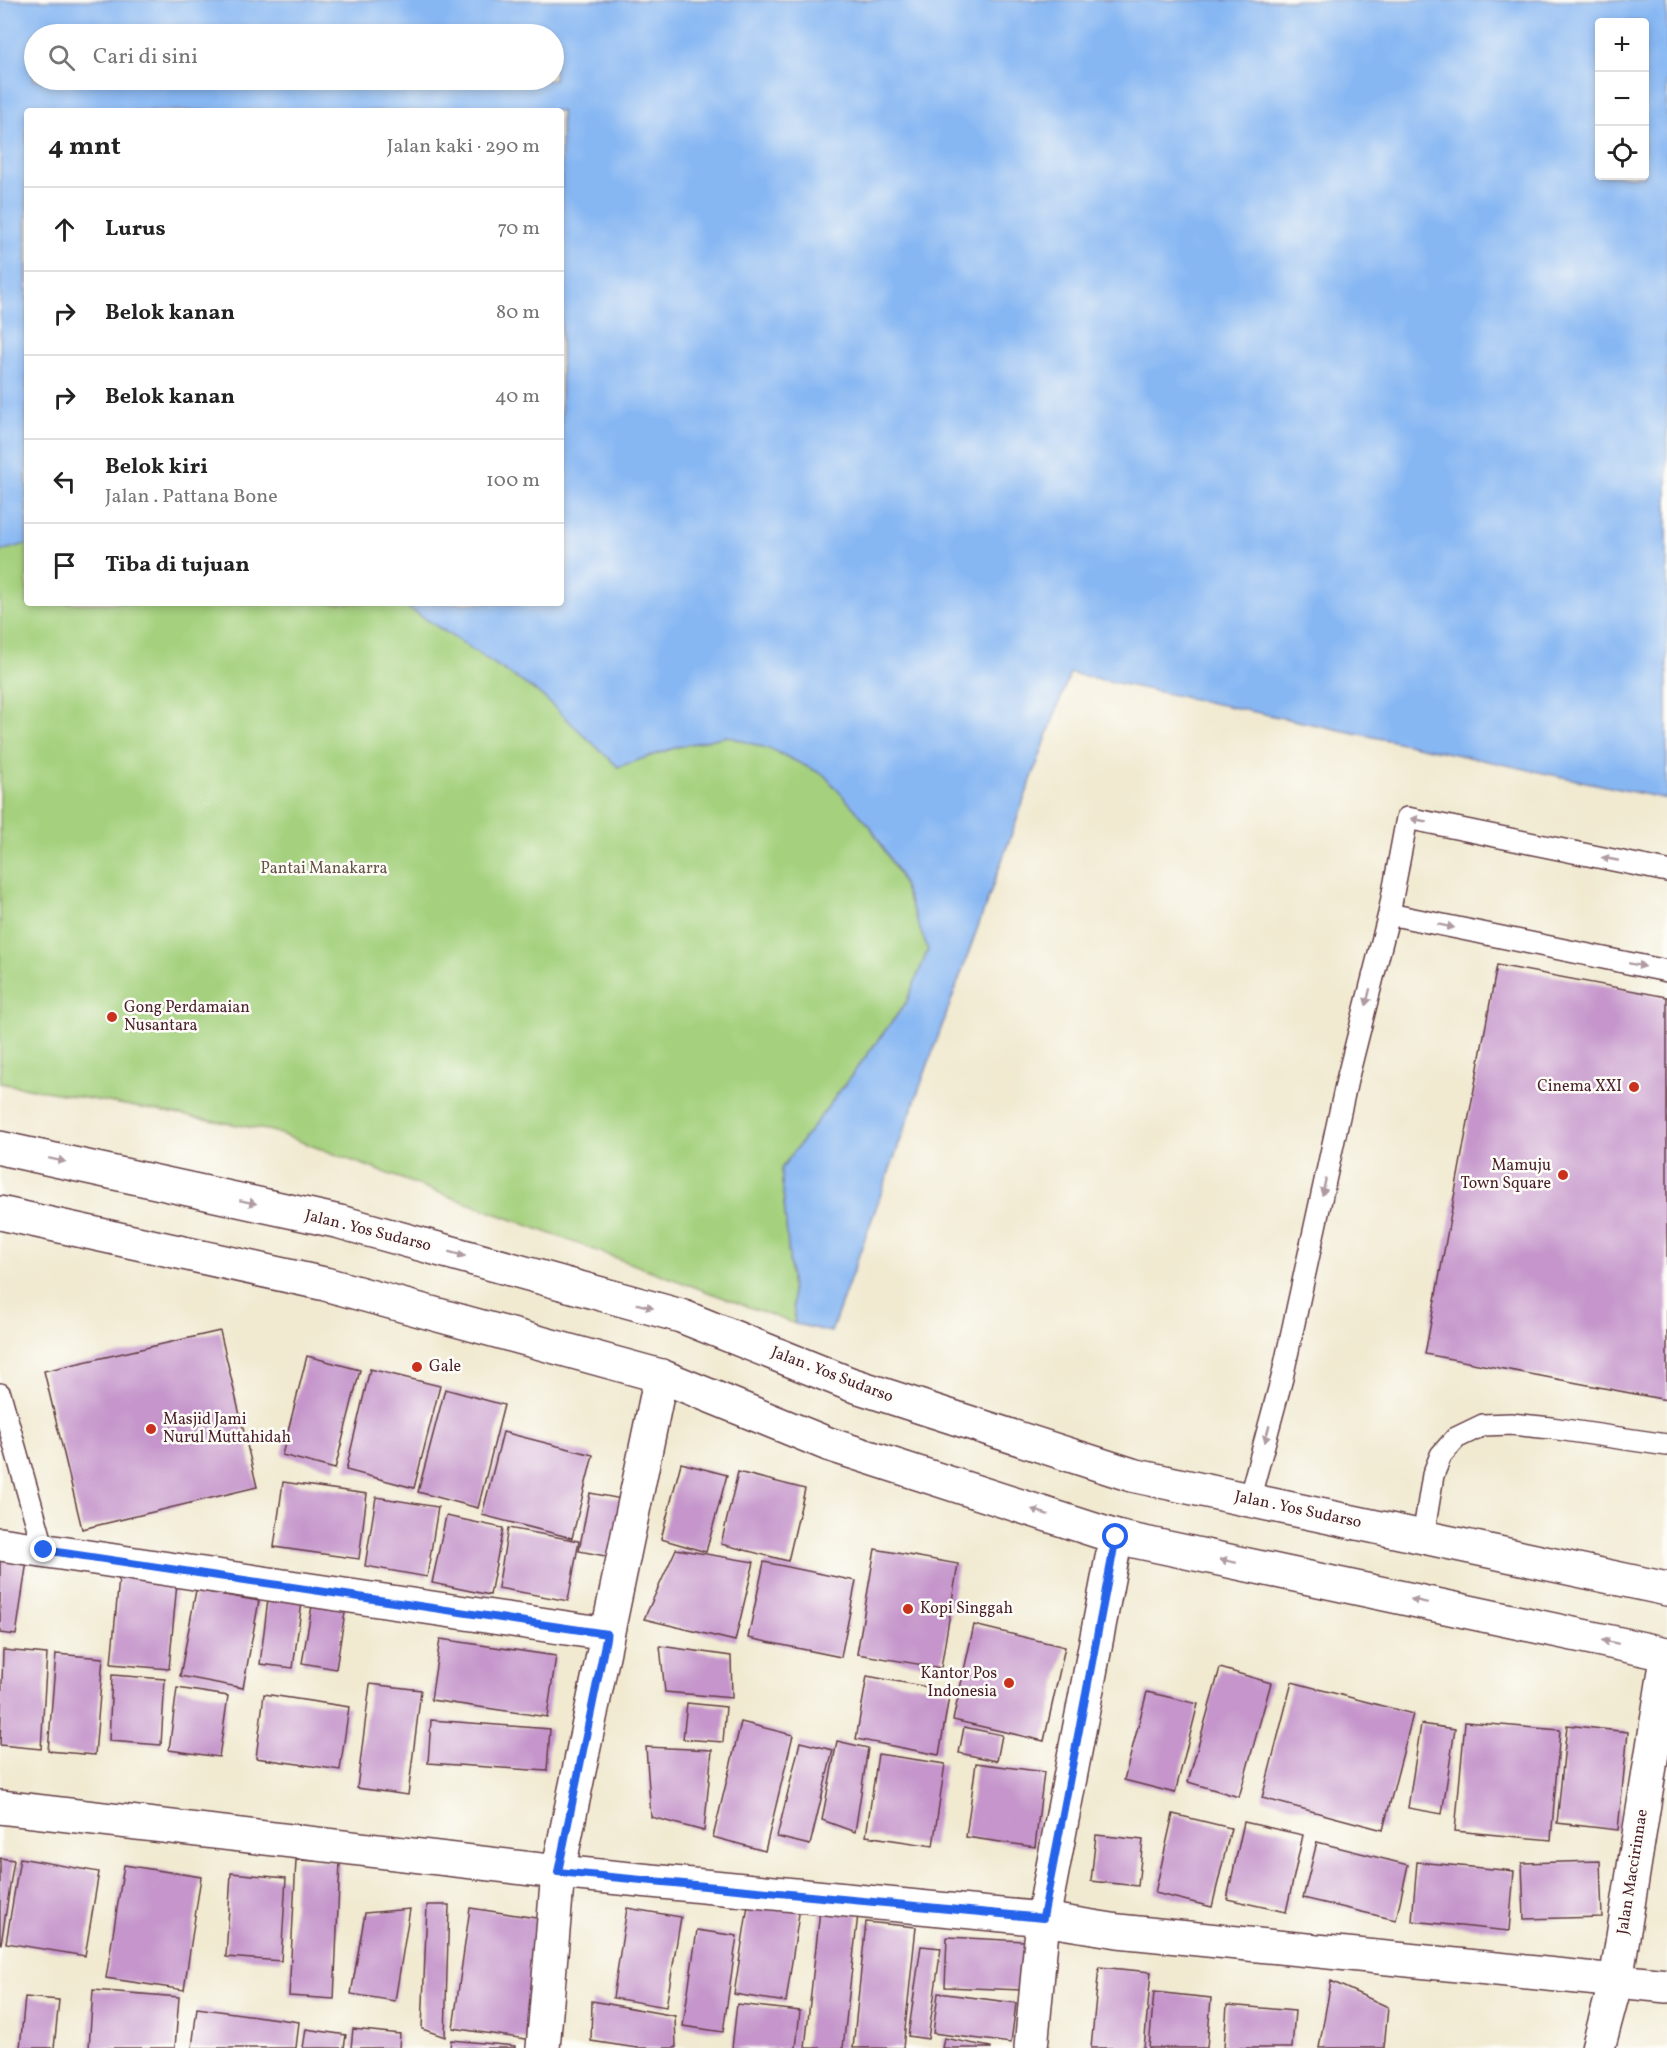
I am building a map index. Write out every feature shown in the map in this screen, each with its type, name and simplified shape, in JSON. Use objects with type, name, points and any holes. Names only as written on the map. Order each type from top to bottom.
[{"type":"main road","name":"Jalan . Yos Sudarso","points":[[0,1148],[340,1222],[681,1316],[861,1388],[1132,1475],[1667,1588]]},
{"type":"main road","points":[[0,1213],[325,1284],[661,1376],[828,1444],[1116,1537],[1667,1656]]},
{"type":"main road","points":[[543,2048],[558,1872],[661,1376]]},
{"type":"main road","points":[[1030,2048],[1043,1918],[1116,1537]]},
{"type":"main road","points":[[0,1544],[607,1634]]},
{"type":"main road","name":"Jalan Maccirinnae","points":[[1598,2048],[1616,1981],[1667,1656]]},
{"type":"main road","points":[[0,1807],[558,1872],[1043,1918],[1118,1931],[1667,1986]]},
{"type":"lane","points":[[1249,1500],[1282,1378],[1347,1080],[1389,914],[1407,818],[1667,871]]},
{"type":"lane","points":[[1389,914],[1667,971]]},
{"type":"lane","points":[[0,1394],[44,1550]]},
{"type":"lane","points":[[1423,1537],[1433,1476],[1441,1455],[1456,1438],[1484,1425],[1511,1424],[1551,1428],[1667,1445]]},
{"type":"green space","name":"Pantai Manakarra","points":[[24,544],[24,606],[406,606],[539,693],[618,767],[677,747],[727,736],[773,750],[824,775],[870,826],[899,875],[928,950],[906,1003],[781,1169],[795,1324],[272,1131],[0,1083],[0,551]]},
{"type":"water","points":[[0,0],[1667,0],[1667,799],[1070,673],[831,1332],[795,1324],[781,1169],[906,1003],[928,950],[899,874],[870,826],[824,775],[773,750],[727,736],[677,747],[618,767],[539,693],[406,606],[564,606],[564,108],[24,108],[24,545],[0,551]]},
{"type":"building","name":"Mamuju Town Square","points":[[1497,965],[1667,997],[1667,1400],[1425,1354]]},
{"type":"building","name":"Masjid Jami Nurul Muttahidah","points":[[220,1331],[257,1487],[82,1529],[44,1371]]},
{"type":"building","points":[[307,1356],[360,1370],[335,1469],[282,1455]]},
{"type":"building","points":[[370,1369],[440,1386],[414,1488],[346,1470]]},
{"type":"building","points":[[445,1389],[504,1405],[478,1508],[418,1492]]},
{"type":"building","points":[[503,1432],[593,1455],[572,1538],[482,1515]]},
{"type":"building","points":[[681,1463],[727,1475],[706,1552],[661,1539]]},
{"type":"building","points":[[738,1472],[805,1489],[788,1561],[721,1544]]},
{"type":"building","points":[[283,1482],[367,1494],[359,1559],[274,1547]]},
{"type":"building","points":[[590,1493],[627,1500],[616,1558],[579,1551]]},
{"type":"building","points":[[376,1497],[438,1507],[427,1577],[365,1566]]},
{"type":"building","points":[[446,1516],[503,1528],[490,1595],[432,1583]]},
{"type":"building","points":[[508,1528],[579,1541],[568,1601],[498,1588]]},
{"type":"building","points":[[0,1549],[28,1554],[16,1635],[0,1633]]},
{"type":"building","points":[[676,1549],[754,1562],[735,1641],[644,1619]]},
{"type":"building","name":"Kopi Singgah","points":[[875,1549],[958,1564],[941,1668],[857,1654]]},
{"type":"building","points":[[764,1562],[856,1581],[841,1657],[748,1638]]},
{"type":"building","points":[[120,1567],[178,1572],[169,1669],[111,1664]]},
{"type":"building","points":[[196,1590],[259,1601],[243,1688],[180,1676]]},
{"type":"building","points":[[269,1591],[303,1595],[293,1668],[260,1664]]},
{"type":"building","points":[[313,1600],[346,1606],[336,1669],[302,1663]]},
{"type":"building","name":"Kantor Pos Indonesia","points":[[974,1625],[1065,1647],[1044,1741],[953,1720]]},
{"type":"building","points":[[440,1639],[556,1656],[547,1717],[431,1700]]},
{"type":"building","points":[[660,1646],[731,1656],[732,1698],[665,1692]]},
{"type":"building","points":[[3,1650],[47,1654],[41,1749],[0,1745]]},
{"type":"building","points":[[56,1654],[103,1658],[95,1755],[48,1751]]},
{"type":"building","points":[[1220,1668],[1271,1683],[1239,1797],[1188,1782]]},
{"type":"building","points":[[112,1675],[165,1679],[161,1745],[109,1741]]},
{"type":"building","points":[[867,1676],[950,1691],[939,1755],[856,1739]]},
{"type":"building","points":[[1292,1682],[1413,1714],[1383,1830],[1262,1798]]},
{"type":"building","points":[[370,1684],[421,1690],[408,1795],[357,1788]]},
{"type":"building","points":[[177,1688],[228,1696],[219,1757],[169,1750]]},
{"type":"building","points":[[1147,1692],[1198,1704],[1175,1793],[1124,1780]]},
{"type":"building","points":[[264,1694],[349,1707],[340,1770],[256,1758]]},
{"type":"building","points":[[687,1703],[726,1707],[723,1742],[683,1739]]},
{"type":"building","points":[[431,1720],[550,1729],[547,1771],[428,1763]]},
{"type":"building","points":[[741,1722],[793,1735],[765,1851],[713,1837]]},
{"type":"building","points":[[1465,1722],[1560,1730],[1551,1840],[1455,1831]]},
{"type":"building","points":[[1421,1724],[1455,1729],[1442,1814],[1408,1808]]},
{"type":"building","points":[[1567,1725],[1628,1732],[1618,1830],[1557,1823]]},
{"type":"building","points":[[964,1727],[1002,1735],[997,1761],[959,1753]]},
{"type":"building","points":[[837,1741],[868,1748],[855,1832],[822,1820]]},
{"type":"building","points":[[800,1742],[833,1750],[810,1845],[777,1837]]},
{"type":"building","points":[[646,1747],[712,1750],[704,1831],[651,1817]]},
{"type":"building","points":[[878,1754],[945,1764],[933,1846],[866,1836]]},
{"type":"building","points":[[976,1763],[1044,1772],[1035,1847],[966,1837]]},
{"type":"building","points":[[1173,1814],[1231,1828],[1212,1907],[1155,1893]]},
{"type":"building","points":[[1244,1822],[1303,1835],[1286,1912],[1227,1899]]},
{"type":"building","points":[[1096,1835],[1143,1840],[1138,1886],[1091,1881]]},
{"type":"building","points":[[1317,1842],[1408,1865],[1396,1920],[1303,1898]]},
{"type":"building","points":[[0,1858],[14,1860],[1,1944],[0,1944]]},
{"type":"building","points":[[20,1858],[99,1872],[85,1956],[6,1943]]},
{"type":"building","points":[[296,1860],[340,1862],[334,1999],[289,1996]]},
{"type":"building","points":[[1600,1861],[1602,1917],[1524,1919],[1522,1863]]},
{"type":"building","points":[[1417,1862],[1514,1871],[1509,1931],[1412,1921]]},
{"type":"building","points":[[124,1865],[201,1877],[184,1990],[106,1978]]},
{"type":"building","points":[[231,1873],[286,1878],[281,1961],[226,1957]]},
{"type":"building","points":[[749,1899],[800,1907],[786,2002],[734,1994]]},
{"type":"building","points":[[427,1905],[449,1905],[445,2037],[422,2029]]},
{"type":"building","points":[[470,1908],[550,1920],[532,2040],[453,2028]]},
{"type":"building","points":[[627,1908],[681,1917],[666,2007],[613,1998]]},
{"type":"building","points":[[410,1909],[395,2001],[351,1994],[365,1913]]},
{"type":"building","points":[[820,1910],[858,1914],[843,2048],[805,2048]]},
{"type":"building","points":[[866,1922],[916,1927],[903,2048],[853,2048]]},
{"type":"building","points":[[697,1930],[737,1936],[723,2032],[683,2026]]},
{"type":"building","points":[[947,1937],[1025,1941],[1022,1990],[945,1987]]},
{"type":"building","points":[[921,1946],[941,1948],[928,2039],[908,2036]]},
{"type":"building","points":[[1099,1967],[1151,1972],[1144,2048],[1091,2048]]},
{"type":"building","points":[[1331,1981],[1388,2007],[1384,2048],[1319,2048]]},
{"type":"building","points":[[93,1990],[179,1997],[175,2048],[89,2048]]},
{"type":"building","points":[[1154,1992],[1211,1998],[1207,2048],[1149,2048]]},
{"type":"building","points":[[938,1993],[1016,2003],[1011,2043],[933,2033]]},
{"type":"building","points":[[25,1997],[59,2000],[54,2048],[20,2048]]},
{"type":"building","points":[[592,2001],[675,2016],[676,2048],[637,2048],[591,2041]]},
{"type":"building","points":[[737,2004],[800,2011],[796,2048],[732,2048]]},
{"type":"building","points":[[1227,2005],[1295,2011],[1292,2048],[1224,2048]]},
{"type":"building","points":[[197,2008],[299,2022],[296,2048],[192,2048]]},
{"type":"building","points":[[306,2029],[346,2035],[344,2048],[303,2048]]},
{"type":"building","points":[[353,2029],[400,2034],[399,2048],[351,2048]]},
{"type":"building","points":[[944,2038],[991,2047],[991,2048],[942,2048]]},
{"type":"building","points":[[451,2040],[515,2046],[515,2048],[450,2048]]},
{"type":"place","name":"Gong Perdamaian Nusantara","points":[[112,1017]]},
{"type":"place","name":"Cinema XXI","points":[[1634,1087]]},
{"type":"place","name":"Mamuju Town Square","points":[[1563,1175]]},
{"type":"place","name":"Gale","points":[[417,1367]]},
{"type":"place","name":"Masjid Jami Nurul Muttahidah","points":[[151,1429]]},
{"type":"place","name":"Kopi Singgah","points":[[908,1609]]},
{"type":"place","name":"Kantor Pos Indonesia","points":[[1009,1683]]},
{"type":"route","points":[[44,1550],[607,1634],[558,1872],[1043,1918],[1116,1537]]}]
